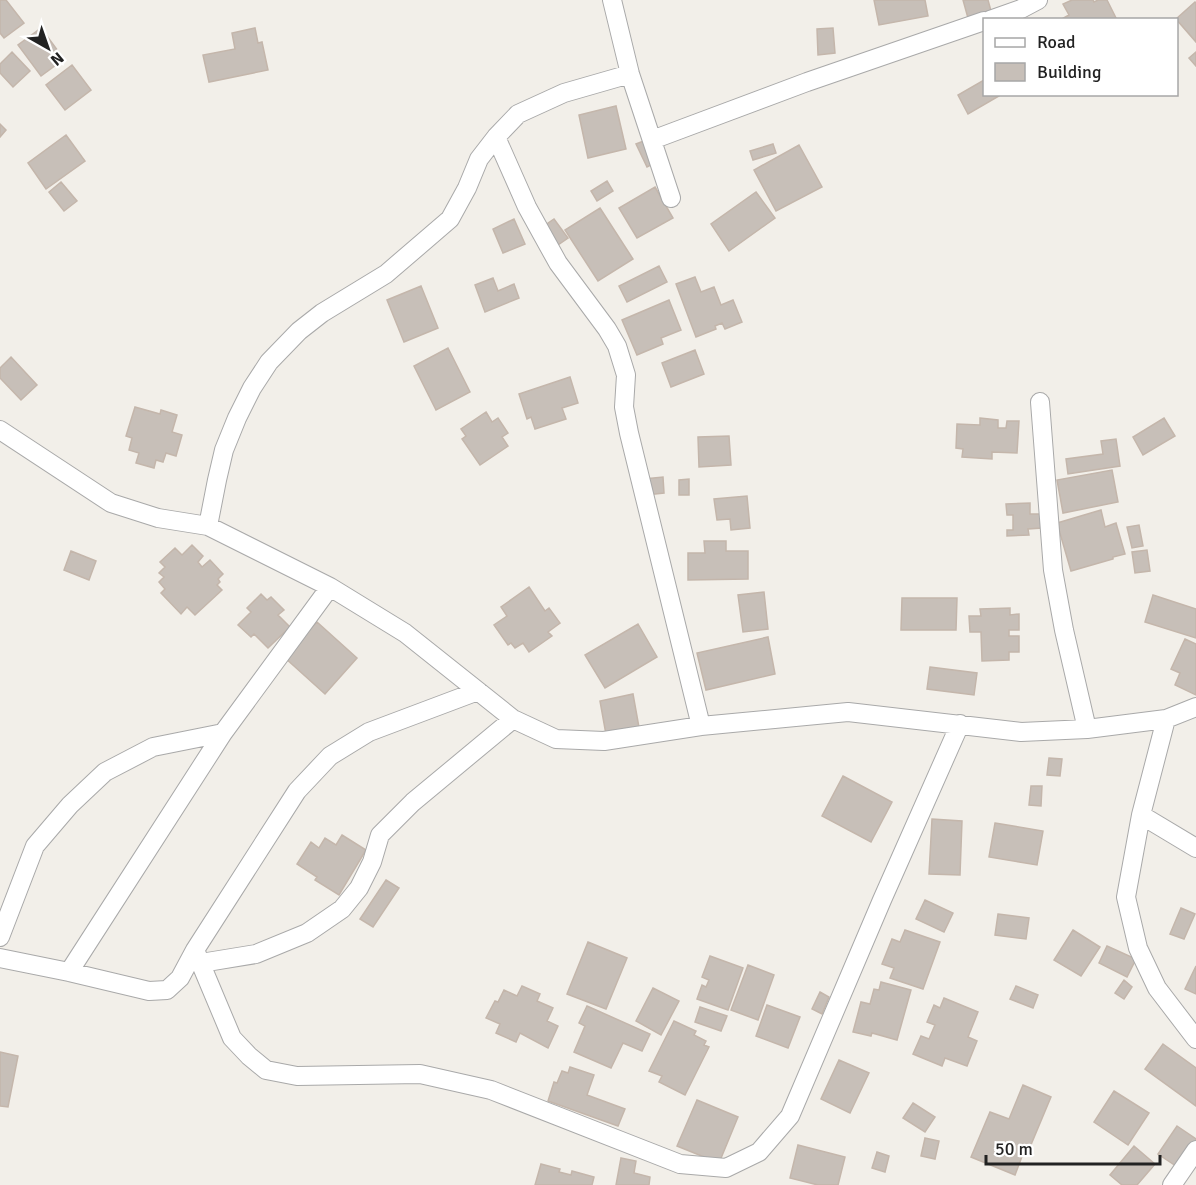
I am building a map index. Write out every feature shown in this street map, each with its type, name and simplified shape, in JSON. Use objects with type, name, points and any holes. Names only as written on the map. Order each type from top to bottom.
[{"type":"street","points":[[612,0],[630,74],[671,198]]},
{"type":"street","points":[[996,18],[1038,0]]},
{"type":"street","points":[[652,140],[807,82],[983,21]]},
{"type":"street","points":[[208,526],[224,450],[247,398],[269,362],[299,331],[322,313],[386,274],[450,219],[467,188],[479,159],[518,114],[564,93],[630,74]]},
{"type":"street","points":[[496,137],[526,207],[558,263],[607,328],[617,346],[626,375],[624,407],[629,433],[701,726]]},
{"type":"street","points":[[1040,402],[1053,570],[1087,729]]},
{"type":"street","points":[[0,430],[111,503],[158,518],[208,526],[330,587],[405,633],[513,719],[556,739],[604,741],[701,726],[848,712],[1021,732],[1087,729],[1166,718],[1196,707]]},
{"type":"street","points":[[69,972],[223,733],[330,587]]},
{"type":"street","points":[[0,958],[149,991],[167,990],[198,957],[297,791],[330,756],[369,732],[478,691]]},
{"type":"street","points":[[1166,718],[1140,814],[1126,897],[1138,948],[1157,988],[1196,1039]]},
{"type":"street","points":[[198,957],[256,954],[307,933],[342,909],[359,888],[372,862],[380,835],[413,802],[513,719]]},
{"type":"street","points":[[198,957],[232,1038],[266,1070],[297,1076],[420,1074],[491,1090],[680,1164],[726,1168],[759,1152],[790,1116],[960,724]]},
{"type":"street","points":[[0,937],[35,846],[70,805],[105,772],[153,747],[223,733]]},
{"type":"street","points":[[1140,814],[1196,848]]},
{"type":"street","points":[[1172,1185],[1196,1150]]},
{"type":"building","points":[[0,0],[6,0],[24,23],[4,38],[0,33]]},
{"type":"building","points":[[874,0],[925,0],[928,16],[879,25]]},
{"type":"building","points":[[963,0],[988,0],[991,11],[968,18]]},
{"type":"building","points":[[1072,0],[1093,0],[1094,2],[1107,0],[1116,18],[1064,18],[1069,15],[1063,4]]},
{"type":"building","points":[[1196,3],[1196,42],[1178,21],[1177,18]]},
{"type":"building","points":[[41,28],[64,59],[41,76],[18,45]]},
{"type":"building","points":[[255,28],[258,43],[262,42],[268,70],[209,82],[203,55],[235,49],[232,33]]},
{"type":"building","points":[[833,28],[835,53],[818,55],[817,29]]},
{"type":"building","points":[[12,52],[30,71],[13,87],[0,73],[0,64]]},
{"type":"building","points":[[1196,52],[1196,66],[1189,58]]},
{"type":"building","points":[[72,65],[91,90],[65,110],[46,85]]},
{"type":"building","points":[[983,81],[983,96],[999,96],[968,114],[958,95]]},
{"type":"building","points":[[616,106],[626,149],[588,158],[579,115]]},
{"type":"building","points":[[0,124],[6,130],[0,137]]},
{"type":"building","points":[[66,135],[85,161],[46,189],[28,163]]},
{"type":"building","points":[[649,139],[659,161],[647,167],[636,144]]},
{"type":"building","points":[[773,144],[776,153],[753,160],[750,151]]},
{"type":"building","points":[[799,145],[822,187],[776,211],[754,170]]},
{"type":"building","points":[[607,181],[613,191],[597,201],[591,191]]},
{"type":"building","points":[[61,182],[77,201],[64,211],[49,192]]},
{"type":"building","points":[[655,187],[673,218],[637,238],[619,208]]},
{"type":"building","points":[[756,192],[775,218],[729,251],[711,224]]},
{"type":"building","points":[[600,208],[633,259],[598,281],[565,230]]},
{"type":"building","points":[[514,219],[525,244],[503,253],[493,229]]},
{"type":"building","points":[[554,219],[568,238],[555,247],[541,228]]},
{"type":"building","points":[[659,266],[667,282],[627,302],[619,286]]},
{"type":"building","points":[[695,277],[701,292],[714,287],[721,305],[733,300],[742,322],[725,329],[722,323],[715,326],[716,329],[696,337],[676,284]]},
{"type":"building","points":[[493,278],[498,291],[514,284],[519,298],[485,312],[475,285]]},
{"type":"building","points":[[421,286],[438,328],[404,342],[387,300]]},
{"type":"building","points":[[669,300],[681,330],[661,338],[663,344],[637,355],[622,320]]},
{"type":"building","points":[[448,348],[470,392],[436,410],[414,366]]},
{"type":"building","points":[[695,350],[704,374],[671,387],[662,363]]},
{"type":"building","points":[[11,357],[37,385],[21,400],[0,378],[0,368]]},
{"type":"building","points":[[570,377],[578,403],[562,408],[566,419],[535,429],[531,417],[527,419],[519,394]]},
{"type":"building","points":[[135,407],[160,414],[161,410],[177,415],[172,432],[182,435],[176,456],[166,453],[163,462],[156,460],[154,468],[136,463],[139,453],[129,450],[132,438],[126,436]]},
{"type":"building","points":[[486,412],[492,422],[498,418],[508,433],[502,437],[508,446],[480,465],[462,439],[466,436],[461,429]]},
{"type":"building","points":[[980,418],[998,420],[998,428],[1006,428],[1007,421],[1019,421],[1017,453],[992,452],[992,459],[962,457],[963,449],[956,448],[957,424],[980,425]]},
{"type":"building","points":[[1164,418],[1175,436],[1143,455],[1133,437]]},
{"type":"building","points":[[729,436],[731,465],[699,467],[698,437]]},
{"type":"building","points":[[1116,439],[1120,466],[1068,474],[1066,459],[1103,454],[1101,441]]},
{"type":"building","points":[[1112,470],[1118,502],[1063,513],[1057,480]]},
{"type":"building","points":[[663,477],[664,493],[646,495],[644,479]]},
{"type":"building","points":[[689,479],[689,495],[679,495],[679,480]]},
{"type":"building","points":[[747,496],[750,528],[731,530],[730,519],[717,520],[714,499]]},
{"type":"building","points":[[1030,503],[1030,514],[1041,514],[1042,528],[1028,529],[1029,535],[1007,536],[1007,530],[1013,530],[1013,515],[1007,515],[1006,504]]},
{"type":"building","points":[[1101,510],[1105,527],[1116,523],[1125,554],[1071,571],[1057,523]]},
{"type":"building","points":[[1139,525],[1143,546],[1132,548],[1127,527]]},
{"type":"building","points":[[704,541],[726,541],[726,551],[748,551],[748,579],[688,580],[688,553],[705,553]]},
{"type":"building","points":[[192,545],[203,556],[198,562],[202,567],[210,560],[223,574],[218,579],[220,582],[217,585],[222,590],[195,615],[187,607],[181,614],[161,593],[165,589],[159,582],[164,577],[159,573],[165,567],[160,562],[175,548],[182,555]]},
{"type":"building","points":[[1147,550],[1150,571],[1135,573],[1132,552]]},
{"type":"building","points":[[71,551],[96,561],[89,580],[64,570]]},
{"type":"building","points":[[529,587],[545,611],[549,608],[560,623],[548,632],[552,636],[529,652],[523,643],[515,648],[511,643],[508,645],[494,625],[507,616],[501,607]]},
{"type":"building","points":[[764,592],[768,629],[743,632],[738,595]]},
{"type":"building","points":[[261,594],[267,600],[271,597],[284,610],[278,615],[290,627],[268,648],[254,634],[251,637],[238,625],[251,612],[247,608]]},
{"type":"building","points":[[1153,595],[1196,609],[1196,638],[1145,622]]},
{"type":"building","points":[[902,598],[957,598],[956,630],[901,630]]},
{"type":"building","points":[[1010,608],[1010,615],[1019,614],[1019,630],[1009,630],[1009,636],[1019,636],[1019,652],[1009,652],[1009,660],[982,661],[981,632],[970,632],[969,616],[981,616],[980,609]]},
{"type":"building","points":[[317,622],[357,658],[325,694],[284,657]]},
{"type":"building","points":[[638,624],[657,657],[605,688],[585,655]]},
{"type":"building","points":[[768,637],[775,674],[706,690],[697,653]]},
{"type":"building","points":[[1185,639],[1196,644],[1196,695],[1175,685],[1180,673],[1171,669]]},
{"type":"building","points":[[930,667],[977,673],[974,695],[927,689]]},
{"type":"building","points":[[633,694],[640,733],[607,740],[600,701]]},
{"type":"building","points":[[1049,758],[1062,759],[1060,776],[1047,775]]},
{"type":"building","points":[[843,776],[892,802],[871,842],[822,816]]},
{"type":"building","points":[[1031,786],[1042,786],[1041,806],[1029,805]]},
{"type":"building","points":[[932,819],[962,821],[960,875],[929,874]]},
{"type":"building","points":[[995,823],[1043,831],[1037,865],[989,857]]},
{"type":"building","points":[[342,835],[366,850],[339,895],[315,880],[317,877],[297,864],[311,842],[319,848],[325,838],[336,845]]},
{"type":"building","points":[[386,880],[399,888],[373,927],[360,919]]},
{"type":"building","points":[[925,900],[953,913],[944,932],[916,919]]},
{"type":"building","points":[[1181,908],[1195,914],[1184,939],[1170,934]]},
{"type":"building","points":[[998,914],[1029,918],[1026,939],[995,935]]},
{"type":"building","points":[[905,930],[940,942],[923,989],[890,978],[894,968],[882,964],[892,939],[900,942]]},
{"type":"building","points":[[1073,930],[1100,947],[1081,976],[1054,960]]},
{"type":"building","points":[[588,942],[627,958],[606,1009],[567,994]]},
{"type":"building","points":[[1107,946],[1136,959],[1127,977],[1099,963]]},
{"type":"building","points":[[710,956],[743,968],[728,1010],[697,999],[702,985],[706,987],[709,980],[702,977]]},
{"type":"building","points":[[748,965],[774,975],[758,1020],[731,1010]]},
{"type":"building","points":[[1196,966],[1196,994],[1185,989]]},
{"type":"building","points":[[1124,980],[1132,987],[1124,999],[1115,993]]},
{"type":"building","points":[[881,982],[911,990],[897,1040],[872,1033],[871,1036],[853,1032],[861,1002],[870,1004],[874,989],[879,990]]},
{"type":"building","points":[[522,986],[540,994],[537,1001],[553,1008],[547,1021],[558,1026],[548,1048],[520,1033],[516,1042],[496,1033],[500,1024],[486,1018],[504,990],[517,996]]},
{"type":"building","points":[[1016,986],[1038,995],[1033,1008],[1010,999]]},
{"type":"building","points":[[653,988],[679,1001],[661,1035],[636,1021]]},
{"type":"building","points":[[820,992],[829,997],[822,1014],[812,1009]]},
{"type":"building","points":[[944,998],[978,1012],[968,1037],[977,1041],[967,1066],[945,1058],[942,1066],[913,1054],[921,1036],[929,1039],[935,1025],[927,1022],[934,1005],[940,1008]]},
{"type":"building","points":[[767,1005],[800,1017],[788,1048],[756,1036]]},
{"type":"building","points":[[587,1006],[650,1034],[642,1051],[623,1043],[611,1068],[574,1052],[585,1026],[579,1023]]},
{"type":"building","points":[[700,1007],[727,1016],[721,1031],[695,1022]]},
{"type":"building","points":[[674,1021],[696,1031],[694,1035],[706,1041],[704,1045],[709,1047],[685,1095],[659,1082],[662,1076],[649,1071]]},
{"type":"building","points":[[1163,1044],[1196,1068],[1196,1106],[1145,1069]]},
{"type":"building","points":[[0,1052],[18,1056],[8,1107],[0,1106]]},
{"type":"building","points":[[839,1060],[869,1073],[850,1113],[821,1099]]},
{"type":"building","points":[[570,1067],[594,1075],[587,1095],[625,1109],[618,1126],[548,1101],[554,1082],[557,1083],[562,1071],[568,1073]]},
{"type":"building","points":[[1023,1085],[1051,1097],[1030,1147],[1026,1146],[1015,1175],[971,1157],[990,1112],[1009,1119]]},
{"type":"building","points":[[1114,1091],[1149,1113],[1128,1145],[1094,1122]]},
{"type":"building","points":[[697,1100],[738,1117],[719,1163],[677,1146]]},
{"type":"building","points":[[913,1103],[935,1117],[925,1132],[903,1118]]},
{"type":"building","points":[[1177,1126],[1196,1139],[1196,1143],[1179,1168],[1158,1154]]},
{"type":"building","points":[[925,1138],[939,1141],[935,1159],[921,1156]]},
{"type":"building","points":[[798,1145],[845,1157],[838,1185],[818,1185],[790,1178]]},
{"type":"building","points":[[1134,1146],[1155,1164],[1137,1185],[1122,1185],[1110,1175]]},
{"type":"building","points":[[877,1152],[889,1156],[885,1172],[872,1168]]},
{"type":"building","points":[[621,1158],[636,1161],[634,1173],[650,1177],[649,1185],[616,1185]]},
{"type":"building","points":[[541,1164],[560,1169],[559,1172],[571,1175],[572,1171],[594,1177],[592,1185],[535,1185]]}]
